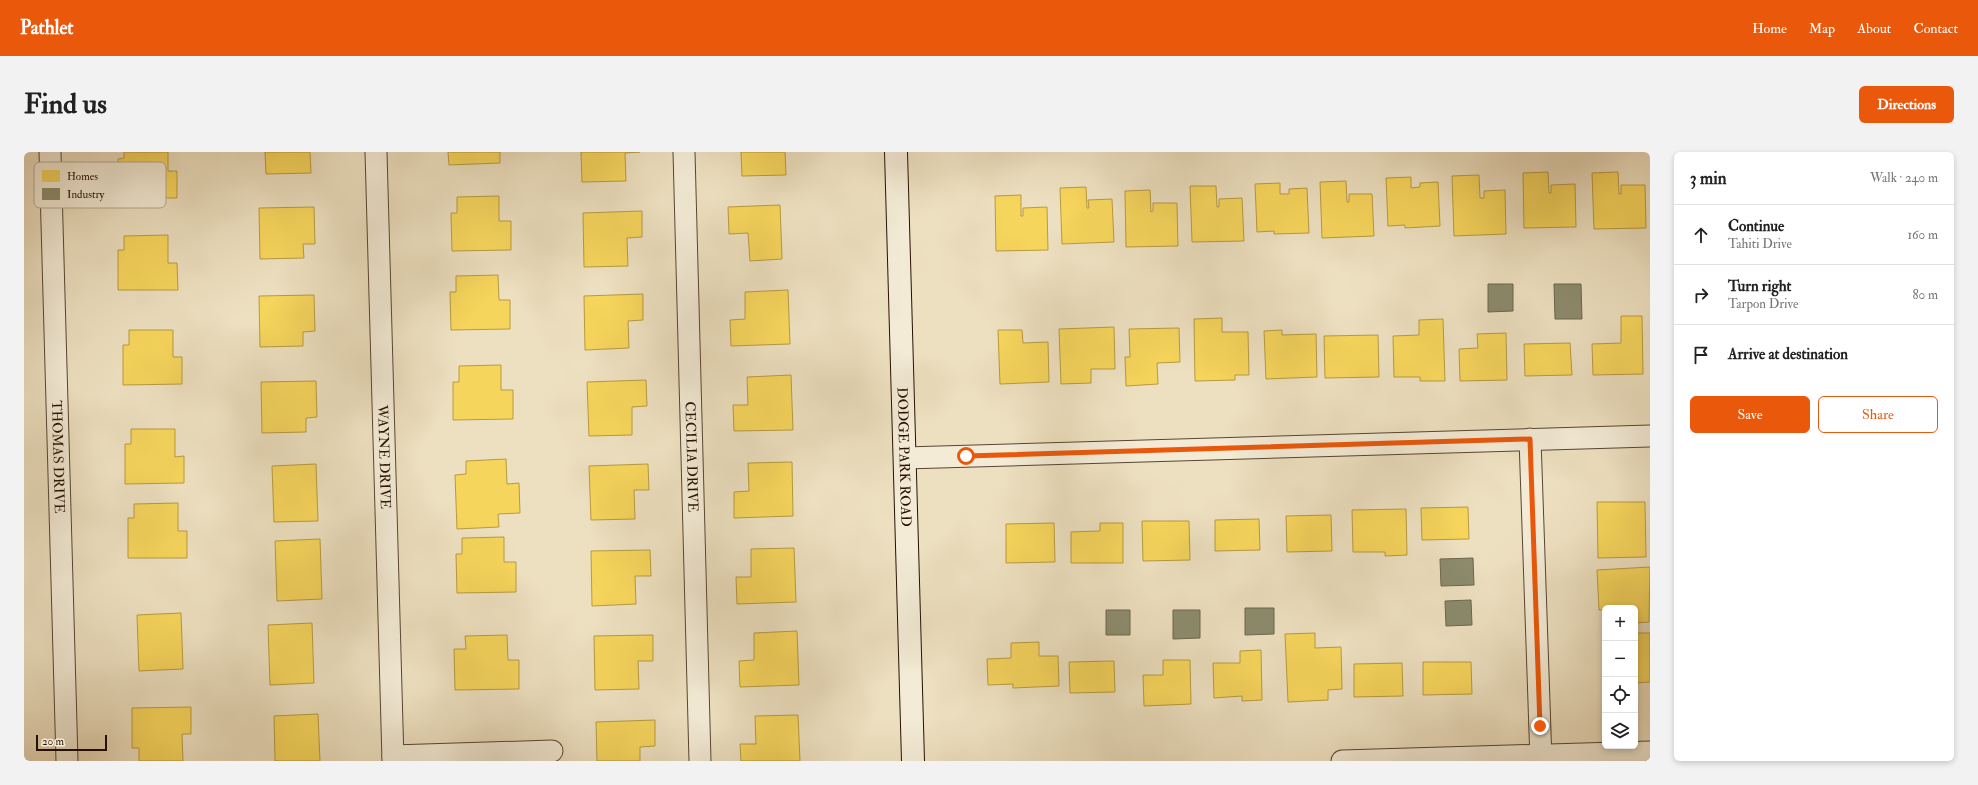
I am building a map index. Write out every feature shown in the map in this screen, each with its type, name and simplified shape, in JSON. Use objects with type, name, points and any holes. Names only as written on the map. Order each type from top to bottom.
[{"type":"street","name":"THOMAS DRIVE","points":[[50,152],[50,162]]},
{"type":"street","name":"WAYNE DRIVE","points":[[376,152],[393,758]]},
{"type":"street","name":"CECILIA DRIVE","points":[[684,152],[700,761]]},
{"type":"street","name":"DODGE PARK ROAD","points":[[896,152],[913,761]]},
{"type":"street","name":"THOMAS DRIVE","points":[[52,208],[67,761]]},
{"type":"street","points":[[905,458],[1650,436]]},
{"type":"street","points":[[1530,439],[1541,758]]},
{"type":"street","points":[[393,758],[552,751]]},
{"type":"street","points":[[1342,761],[1541,758],[1650,752]]},
{"type":"building: Homes","points":[[124,152],[168,152],[168,171],[177,171],[177,198],[166,198],[166,162],[118,162],[118,159],[124,158]]},
{"type":"building: Homes","points":[[265,152],[310,152],[311,173],[266,174]]},
{"type":"building: Homes","points":[[448,152],[500,152],[500,163],[449,165]]},
{"type":"building: Homes","points":[[581,152],[640,152],[625,153],[626,181],[582,182]]},
{"type":"building: Homes","points":[[741,152],[785,152],[786,175],[742,176]]},
{"type":"building: Homes","points":[[1548,172],[1549,193],[1551,193],[1551,185],[1575,184],[1576,227],[1524,228],[1523,173]]},
{"type":"building: Homes","points":[[1618,172],[1619,194],[1621,194],[1621,185],[1645,185],[1646,228],[1594,229],[1592,173]]},
{"type":"building: Homes","points":[[1479,175],[1480,198],[1484,198],[1484,191],[1505,190],[1506,234],[1454,236],[1452,176]]},
{"type":"building: Homes","points":[[1411,177],[1411,188],[1420,187],[1420,183],[1438,182],[1440,226],[1405,228],[1405,225],[1388,226],[1386,178]]},
{"type":"building: Homes","points":[[1346,181],[1347,202],[1349,202],[1349,194],[1372,194],[1374,236],[1322,238],[1320,182]]},
{"type":"building: Homes","points":[[1280,183],[1280,194],[1289,194],[1289,189],[1307,188],[1309,233],[1274,234],[1274,231],[1257,232],[1255,184]]},
{"type":"building: Homes","points":[[1190,186],[1216,186],[1217,207],[1219,207],[1219,199],[1242,198],[1244,241],[1192,242]]},
{"type":"building: Homes","points":[[1086,187],[1087,208],[1089,208],[1088,200],[1112,199],[1114,242],[1062,244],[1060,188]]},
{"type":"building: Homes","points":[[1150,190],[1151,212],[1153,211],[1153,203],[1177,203],[1178,246],[1126,247],[1125,191]]},
{"type":"building: Homes","points":[[1021,195],[1021,216],[1023,216],[1023,208],[1047,207],[1048,250],[996,251],[995,196]]},
{"type":"building: Homes","points":[[499,196],[499,221],[511,221],[511,250],[452,251],[451,213],[457,213],[457,197]]},
{"type":"building: Homes","points":[[780,205],[782,259],[750,261],[748,233],[729,234],[728,207]]},
{"type":"building: Homes","points":[[314,207],[315,244],[303,244],[304,258],[260,259],[259,208]]},
{"type":"building: Homes","points":[[642,211],[642,237],[627,238],[628,266],[584,267],[583,213]]},
{"type":"building: Homes","points":[[168,235],[168,263],[177,263],[178,290],[118,290],[118,250],[124,250],[124,236]]},
{"type":"building: Homes","points":[[498,275],[499,300],[510,300],[510,329],[451,330],[450,292],[456,292],[456,276]]},
{"type":"building: Homes","points":[[788,290],[790,344],[731,346],[730,320],[745,319],[745,292]]},
{"type":"building: Homes","points":[[643,294],[643,320],[628,321],[629,348],[585,350],[584,296]]},
{"type":"building: Homes","points":[[314,295],[315,331],[303,332],[303,346],[260,347],[259,296]]},
{"type":"building: Homes","points":[[1621,316],[1642,316],[1643,374],[1593,375],[1592,344],[1621,343]]},
{"type":"building: Homes","points":[[1222,318],[1222,332],[1248,332],[1249,375],[1235,375],[1235,380],[1195,381],[1194,319]]},
{"type":"building: Homes","points":[[1443,319],[1445,381],[1420,381],[1420,377],[1394,377],[1393,336],[1419,335],[1419,320]]},
{"type":"building: Homes","points":[[1114,327],[1115,369],[1091,369],[1091,383],[1061,384],[1059,329]]},
{"type":"building: Homes","points":[[1179,328],[1180,362],[1157,363],[1158,384],[1126,386],[1125,357],[1130,357],[1129,329]]},
{"type":"building: Homes","points":[[129,330],[173,330],[173,357],[182,357],[182,384],[123,385],[123,345],[129,345]]},
{"type":"building: Homes","points":[[998,330],[1022,330],[1023,343],[1048,342],[1049,382],[1000,384]]},
{"type":"building: Homes","points":[[1282,330],[1282,335],[1316,334],[1317,377],[1266,379],[1264,331]]},
{"type":"building: Homes","points":[[1506,333],[1507,380],[1460,381],[1459,349],[1478,348],[1477,334]]},
{"type":"building: Homes","points":[[1378,335],[1379,377],[1325,378],[1324,336]]},
{"type":"building: Homes","points":[[1570,343],[1572,375],[1525,376],[1524,344]]},
{"type":"building: Homes","points":[[501,365],[501,390],[513,390],[513,419],[453,420],[453,382],[459,382],[459,366]]},
{"type":"building: Homes","points":[[791,375],[793,430],[734,431],[733,405],[748,405],[747,377]]},
{"type":"building: Homes","points":[[646,380],[647,406],[632,407],[632,435],[589,436],[587,382]]},
{"type":"building: Homes","points":[[316,381],[317,417],[306,418],[306,432],[262,433],[261,382]]},
{"type":"building: Homes","points":[[131,429],[175,429],[175,457],[184,456],[184,483],[125,484],[125,444],[131,444]]},
{"type":"building: Homes","points":[[506,459],[507,484],[519,483],[520,513],[498,514],[499,527],[457,529],[455,475],[466,474],[466,461]]},
{"type":"building: Homes","points":[[792,462],[793,516],[734,518],[734,492],[749,491],[748,463]]},
{"type":"building: Homes","points":[[316,464],[318,521],[274,522],[272,466]]},
{"type":"building: Homes","points":[[648,464],[649,490],[634,490],[635,519],[591,520],[589,466]]},
{"type":"building: Homes","points":[[1597,502],[1645,502],[1646,557],[1598,558]]},
{"type":"building: Homes","points":[[178,503],[178,531],[187,531],[187,558],[128,558],[128,518],[134,518],[134,504]]},
{"type":"building: Homes","points":[[1468,507],[1469,539],[1422,540],[1421,508]]},
{"type":"building: Homes","points":[[1406,509],[1407,555],[1385,556],[1385,552],[1353,552],[1352,510]]},
{"type":"building: Homes","points":[[1331,515],[1332,551],[1287,552],[1286,516]]},
{"type":"building: Homes","points":[[1259,519],[1260,550],[1215,551],[1215,520]]},
{"type":"building: Homes","points":[[1142,521],[1189,521],[1190,560],[1143,561]]},
{"type":"building: Homes","points":[[1054,523],[1055,562],[1006,563],[1006,524]]},
{"type":"building: Homes","points":[[1100,523],[1123,523],[1123,563],[1071,563],[1071,532],[1100,531]]},
{"type":"building: Homes","points":[[504,537],[504,562],[516,562],[516,592],[457,593],[456,554],[462,554],[462,538]]},
{"type":"building: Homes","points":[[320,539],[322,599],[277,601],[275,541]]},
{"type":"building: Homes","points":[[794,548],[796,602],[737,604],[736,577],[751,577],[751,549]]},
{"type":"building: Homes","points":[[650,550],[651,576],[635,576],[636,604],[592,606],[591,551]]},
{"type":"building: Homes","points":[[1650,567],[1649,622],[1638,623],[1638,605],[1602,605],[1602,610],[1599,610],[1597,570]]},
{"type":"building: Homes","points":[[181,613],[183,669],[139,671],[137,615]]},
{"type":"building: Homes","points":[[312,623],[314,683],[270,685],[268,625]]},
{"type":"building: Homes","points":[[797,631],[799,685],[740,687],[739,661],[754,660],[754,633]]},
{"type":"building: Homes","points":[[1315,633],[1315,648],[1341,647],[1342,689],[1328,690],[1328,700],[1288,702],[1285,634]]},
{"type":"building: Homes","points":[[1638,633],[1650,633],[1650,682],[1638,683]]},
{"type":"building: Homes","points":[[507,635],[508,660],[519,660],[519,689],[455,690],[454,649],[466,649],[465,636]]},
{"type":"building: Homes","points":[[653,635],[653,661],[638,661],[639,689],[595,690],[594,636]]},
{"type":"building: Homes","points":[[1039,642],[1039,656],[1058,656],[1059,686],[1013,688],[1013,684],[988,685],[987,659],[1011,658],[1011,643]]},
{"type":"building: Homes","points":[[1261,650],[1262,700],[1242,701],[1242,696],[1214,698],[1213,663],[1240,663],[1240,651]]},
{"type":"building: Homes","points":[[1163,660],[1190,660],[1191,704],[1144,706],[1143,675],[1163,675]]},
{"type":"building: Homes","points":[[1114,661],[1115,692],[1070,693],[1069,662]]},
{"type":"building: Homes","points":[[1423,662],[1471,662],[1472,694],[1423,695]]},
{"type":"building: Homes","points":[[1402,663],[1403,696],[1354,697],[1354,664]]},
{"type":"building: Homes","points":[[191,707],[191,734],[182,734],[183,761],[139,761],[139,748],[132,748],[132,708]]},
{"type":"building: Homes","points":[[318,714],[320,761],[275,761],[274,716]]},
{"type":"building: Homes","points":[[798,715],[800,761],[741,761],[740,744],[756,744],[755,716]]},
{"type":"building: Homes","points":[[655,720],[655,746],[640,747],[640,761],[597,761],[596,722]]},
{"type":"building: Industry","points":[[1488,284],[1513,284],[1513,311],[1488,312]]},
{"type":"building: Industry","points":[[1554,284],[1581,284],[1582,319],[1555,319]]},
{"type":"building: Industry","points":[[1473,558],[1474,585],[1441,586],[1440,559]]},
{"type":"building: Industry","points":[[1471,600],[1472,625],[1446,626],[1445,601]]},
{"type":"building: Industry","points":[[1245,608],[1274,608],[1274,634],[1245,635]]},
{"type":"building: Industry","points":[[1106,610],[1130,610],[1130,635],[1106,635]]},
{"type":"building: Industry","points":[[1173,610],[1200,610],[1200,638],[1173,639]]},
{"type":"route","points":[[966,456],[1530,439],[1540,726]]}]
